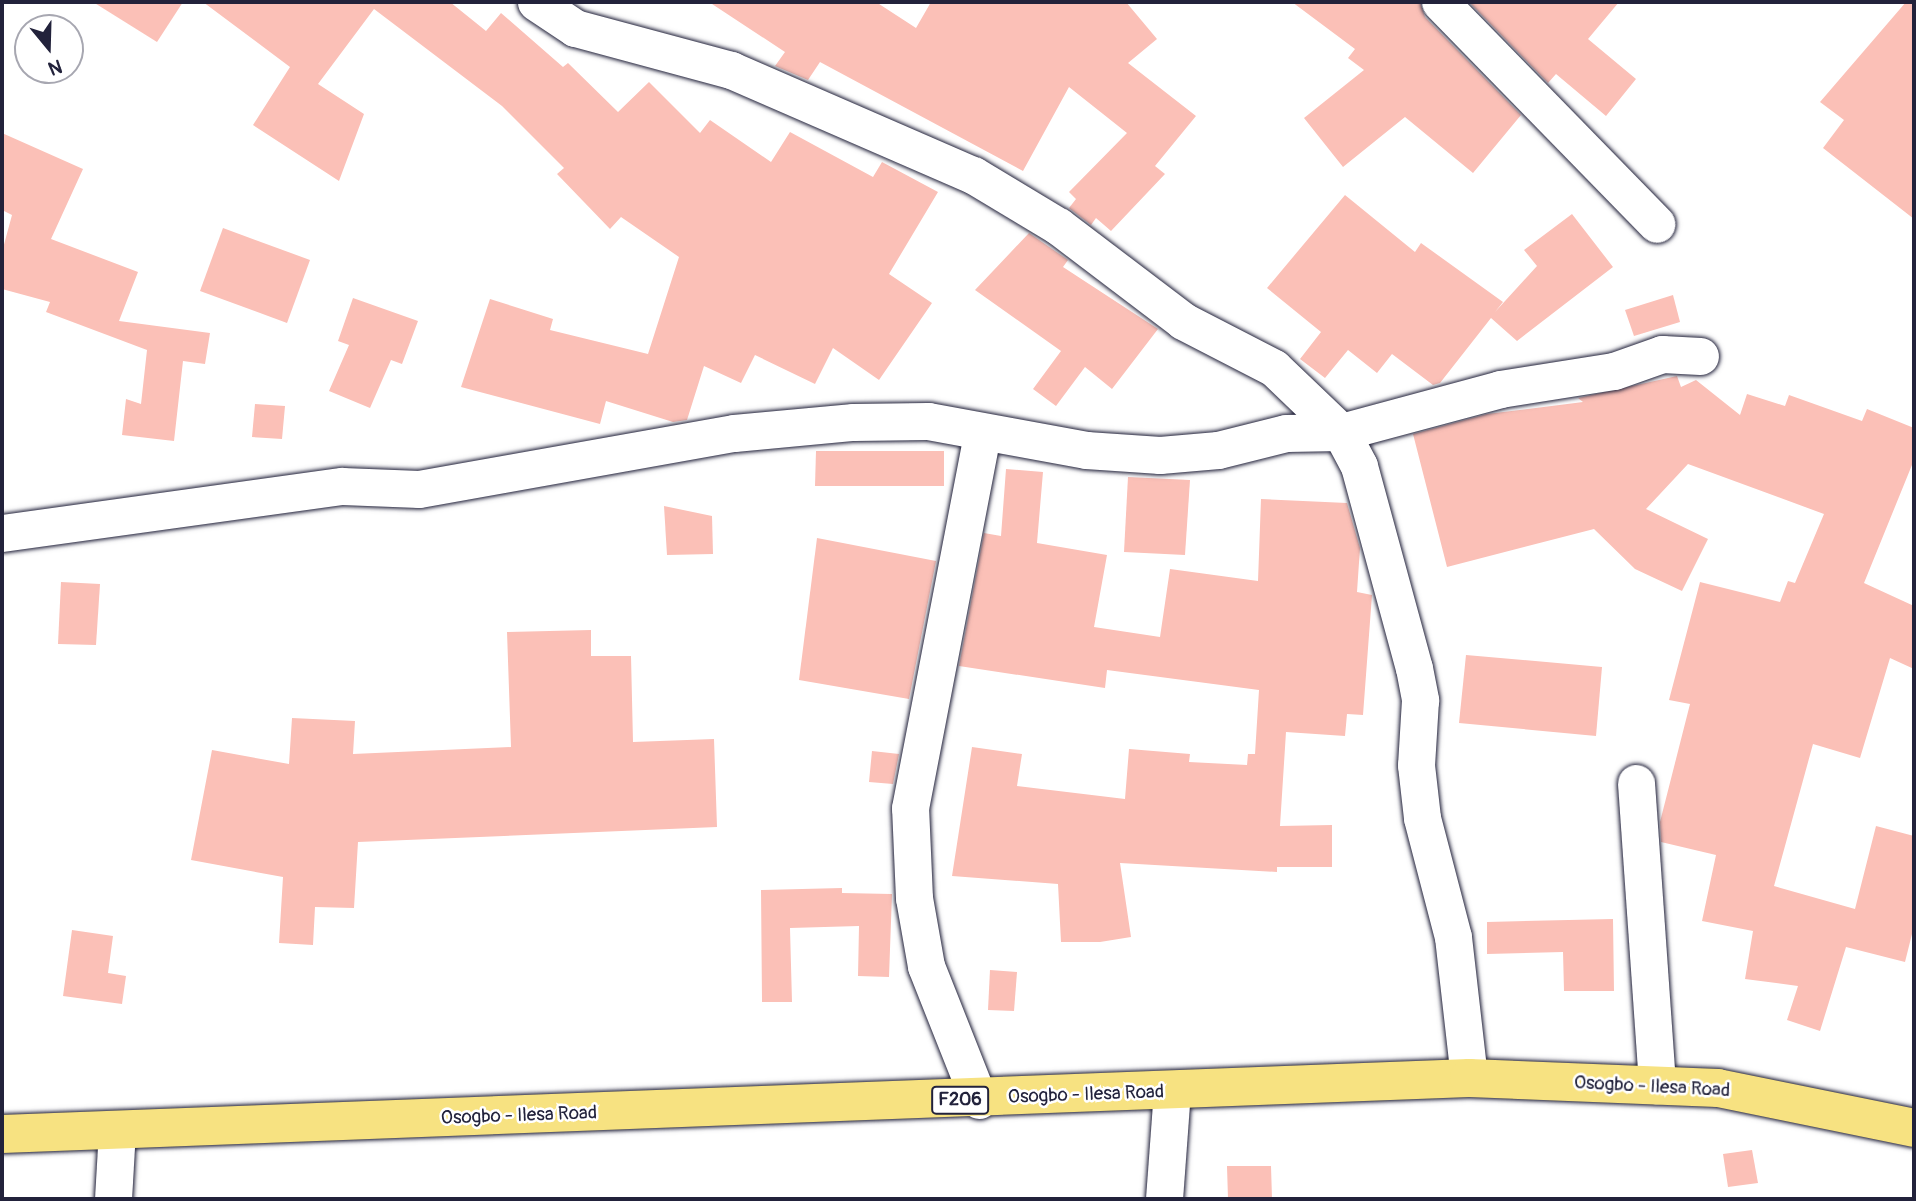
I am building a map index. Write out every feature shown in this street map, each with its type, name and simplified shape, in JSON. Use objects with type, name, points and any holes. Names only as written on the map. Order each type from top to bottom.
[{"type":"main road","name":"Osogbo - Ilesa Road","points":[[2,1134],[979,1100],[1469,1078],[1718,1088],[1914,1128]]},
{"type":"street","points":[[536,2],[575,28],[731,70],[973,175],[1058,226],[1183,321],[1237,345],[1305,394],[1340,432],[1359,466],[1414,668],[1420,700],[1416,765],[1422,818],[1453,937],[1469,1078]]},
{"type":"street","points":[[1440,2],[1657,224]]},
{"type":"street","points":[[2,533],[342,486],[419,489],[733,433],[929,421],[982,433],[1160,455],[1218,450],[1286,433],[1340,432],[1500,389],[1614,371],[1662,355],[1700,356]]},
{"type":"street","points":[[1286,433],[1305,394]]},
{"type":"street","points":[[979,1100],[926,966],[914,898],[910,808],[982,433]]},
{"type":"street","points":[[1636,783],[1657,1085]]},
{"type":"street","points":[[1164,1199],[1172,1091]]},
{"type":"street","points":[[113,1199],[117,1130]]},
{"type":"building","points":[[93,2],[183,2],[157,42]]},
{"type":"building","points":[[203,2],[450,2],[486,31],[501,13],[563,67],[568,63],[618,112],[649,82],[700,133],[710,120],[771,162],[790,132],[873,177],[882,162],[938,192],[889,274],[932,303],[879,380],[833,348],[815,384],[755,355],[741,383],[704,366],[687,420],[673,422],[606,401],[600,424],[461,387],[490,299],[553,319],[550,330],[648,354],[679,257],[621,217],[610,229],[557,174],[564,168],[502,106],[374,9],[318,84],[364,114],[339,181],[253,125],[290,67]]},
{"type":"building","points":[[709,2],[876,2],[916,28],[931,2],[1126,2],[1157,39],[1128,63],[1196,116],[1155,166],[1165,174],[1111,231],[1096,218],[1091,225],[1069,208],[1076,199],[1069,192],[1127,133],[1069,87],[1023,171],[820,62],[808,80],[775,66],[785,52]]},
{"type":"building","points":[[1292,2],[1420,2],[1425,17],[1521,115],[1473,173],[1405,117],[1343,167],[1304,118],[1364,70],[1348,58],[1355,49]]},
{"type":"building","points":[[1469,2],[1619,2],[1588,39],[1636,79],[1606,116],[1556,74],[1548,83]]},
{"type":"building","points":[[1906,2],[1914,2],[1914,219],[1823,148],[1844,120],[1820,102]]},
{"type":"building","points":[[2,133],[83,169],[51,239],[138,272],[119,321],[210,333],[205,364],[183,361],[174,441],[122,435],[126,399],[141,404],[147,350],[46,312],[50,302],[2,289],[2,252],[12,215],[2,210]]},
{"type":"building","points":[[1345,195],[1415,252],[1421,243],[1503,302],[1495,312],[1537,266],[1524,250],[1572,214],[1613,267],[1517,341],[1491,318],[1440,383],[1433,385],[1392,354],[1377,373],[1348,350],[1325,378],[1300,359],[1321,332],[1267,288]]},
{"type":"building","points":[[223,228],[310,260],[287,323],[200,291]]},
{"type":"building","points":[[1029,233],[1068,260],[1063,267],[1158,329],[1112,389],[1085,367],[1056,406],[1033,389],[1061,351],[975,290]]},
{"type":"building","points":[[1673,295],[1680,322],[1634,336],[1625,310]]},
{"type":"building","points":[[353,298],[418,321],[402,364],[391,360],[370,408],[329,391],[349,345],[338,341]]},
{"type":"building","points":[[1677,376],[1681,387],[1696,380],[1740,415],[1747,394],[1785,406],[1789,395],[1862,421],[1867,409],[1914,428],[1914,460],[1864,583],[1914,606],[1914,669],[1890,658],[1860,758],[1813,744],[1774,886],[1855,909],[1876,826],[1914,836],[1914,926],[1905,962],[1846,947],[1820,1031],[1787,1020],[1798,986],[1745,979],[1753,931],[1702,921],[1716,855],[1661,842],[1660,822],[1690,704],[1669,700],[1700,582],[1780,602],[1788,581],[1795,583],[1824,514],[1688,464],[1646,509],[1708,539],[1682,591],[1635,569],[1594,529],[1447,567],[1413,434],[1487,414],[1583,402],[1578,398]]},
{"type":"building","points":[[255,404],[285,406],[282,439],[252,437]]},
{"type":"building","points":[[816,451],[944,451],[944,486],[815,486]]},
{"type":"building","points":[[1006,469],[1043,472],[1037,543],[1107,555],[1094,627],[1160,637],[1170,569],[1258,581],[1261,499],[1347,503],[1360,548],[1357,592],[1372,595],[1363,715],[1347,714],[1345,736],[1286,732],[1280,826],[1332,825],[1332,867],[1277,867],[1277,872],[1120,863],[1131,937],[1100,942],[1061,942],[1058,884],[952,876],[972,747],[1022,754],[1017,786],[1125,799],[1129,749],[1190,754],[1189,762],[1247,765],[1248,754],[1255,754],[1259,690],[1107,670],[1105,688],[959,666],[984,533],[1001,536]]},
{"type":"building","points":[[1128,477],[1190,480],[1185,555],[1124,552]]},
{"type":"building","points":[[664,506],[712,516],[713,554],[667,555]]},
{"type":"building","points":[[817,538],[936,561],[909,699],[799,680]]},
{"type":"building","points":[[61,582],[100,584],[96,645],[58,644]]},
{"type":"building","points":[[591,630],[591,656],[631,656],[633,742],[714,739],[717,827],[358,842],[354,908],[315,907],[313,945],[279,943],[283,877],[191,860],[212,750],[289,764],[292,718],[355,721],[353,754],[511,747],[507,632]]},
{"type":"building","points":[[1466,655],[1602,667],[1596,736],[1459,723]]},
{"type":"building","points":[[872,751],[899,754],[893,784],[869,782]]},
{"type":"building","points":[[842,888],[842,893],[892,894],[889,977],[858,976],[859,926],[790,928],[792,1002],[762,1002],[761,890]]},
{"type":"building","points":[[1613,919],[1614,991],[1564,991],[1563,952],[1487,954],[1487,922]]},
{"type":"building","points":[[72,930],[113,936],[108,973],[126,976],[122,1004],[63,996]]},
{"type":"building","points":[[990,970],[1017,972],[1014,1011],[988,1010]]},
{"type":"building","points":[[1752,1150],[1758,1183],[1728,1187],[1723,1154]]},
{"type":"building","points":[[1227,1166],[1271,1166],[1272,1199],[1228,1199]]}]
